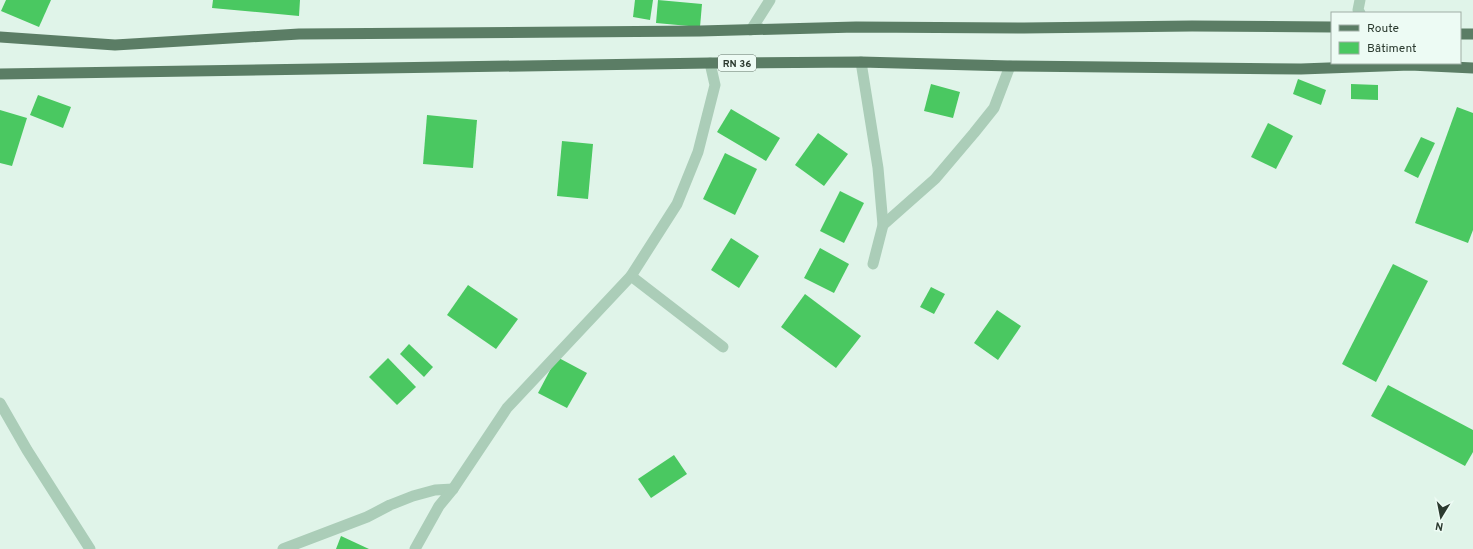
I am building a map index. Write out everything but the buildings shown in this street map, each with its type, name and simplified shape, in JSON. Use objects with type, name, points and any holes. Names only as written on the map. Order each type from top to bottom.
[{"type":"main road","points":[[0,37],[116,45],[299,34],[751,30],[856,27],[1331,27]]},
{"type":"main road","points":[[1461,34],[1473,34]]},
{"type":"main road","name":"RN 36","points":[[0,74],[861,62],[1010,66],[1301,69],[1410,65],[1473,68]]},
{"type":"street","points":[[751,30],[770,0]]},
{"type":"street","points":[[1359,12],[1358,10],[1360,0]]},
{"type":"street","points":[[861,62],[878,168],[883,225],[873,264]]},
{"type":"street","points":[[415,549],[439,506],[453,489],[507,408],[631,276],[677,204],[698,152],[715,85],[710,63]]},
{"type":"street","points":[[883,225],[935,179],[974,134],[994,108],[1010,66]]},
{"type":"street","points":[[631,276],[723,347]]},
{"type":"street","points":[[0,403],[27,450],[90,549]]},
{"type":"street","points":[[283,549],[367,517],[396,503],[435,490],[453,489]]}]
